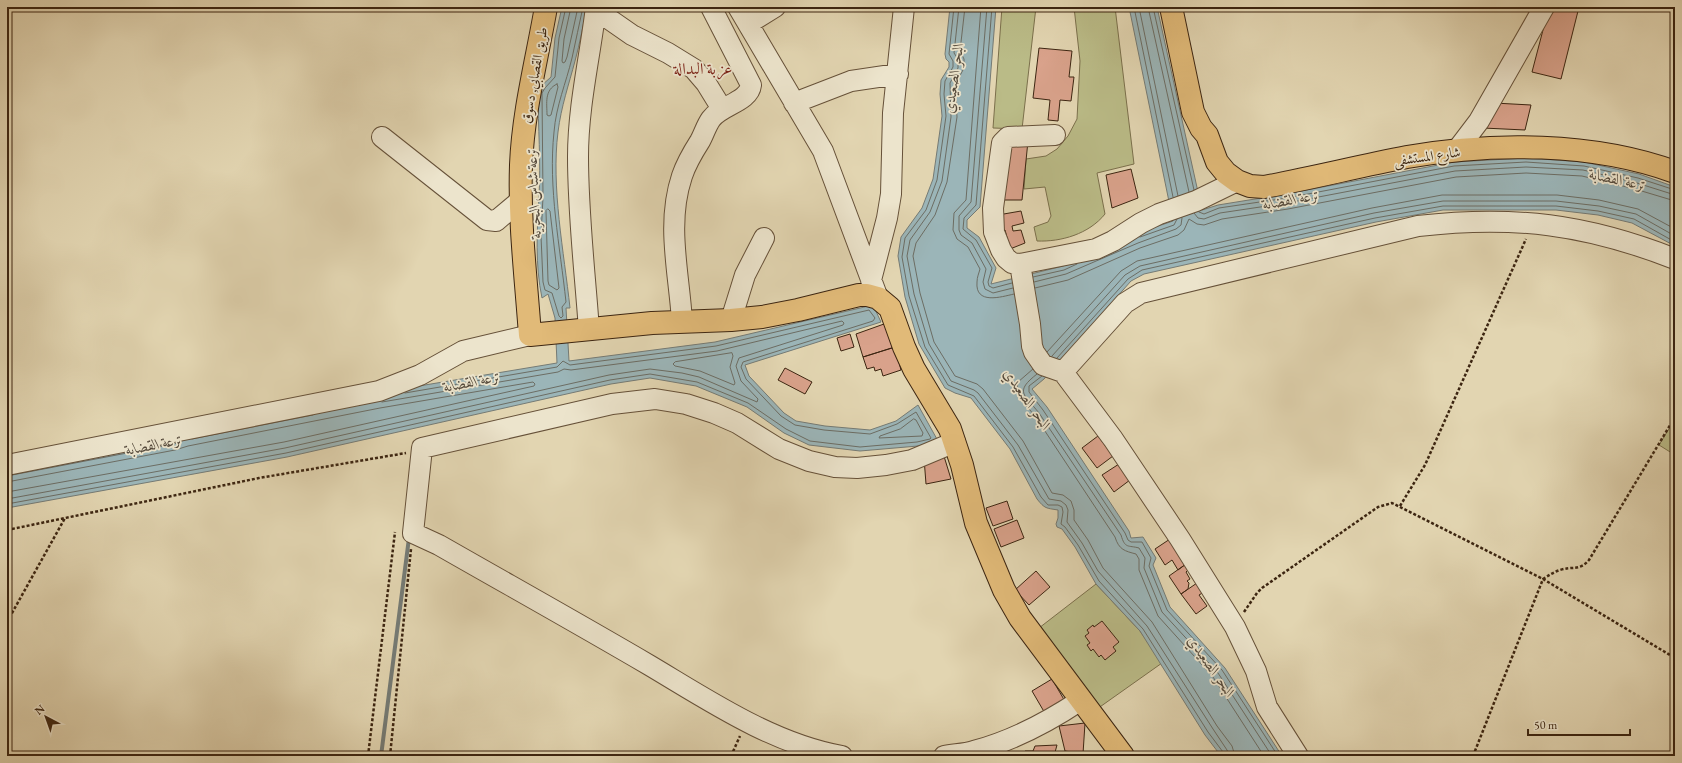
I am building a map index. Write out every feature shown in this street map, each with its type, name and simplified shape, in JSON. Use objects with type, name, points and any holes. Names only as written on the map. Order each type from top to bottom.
[{"type":"main road","name":"طريق القصابي, دسوق","points":[[530,335],[521,200],[521,164],[524,128],[546,7]]},
{"type":"main road","name":"شارع المستشفى","points":[[1171,7],[1193,112],[1201,128],[1207,135]]},
{"type":"main road","name":"شارع المستشفى","points":[[1184,7],[1206,110],[1207,135],[1217,162],[1226,173],[1237,181],[1250,186],[1264,187],[1408,157],[1457,150],[1513,148],[1556,149],[1598,153],[1642,162],[1675,172]]},
{"type":"main road","points":[[530,335],[682,321],[731,320],[762,317],[859,295],[867,295],[884,304],[914,369],[952,435],[962,465],[976,523],[1004,590],[1020,618],[1123,756]]},
{"type":"street","points":[[682,321],[674,252],[674,210],[682,175],[711,119],[722,109],[746,96],[751,85],[711,7]]},
{"type":"street","points":[[775,7],[744,15],[823,152],[884,304]]},
{"type":"street","points":[[884,304],[887,218],[891,194],[893,113],[904,7]]},
{"type":"street","points":[[1457,150],[1479,122],[1544,7]]},
{"type":"street","points":[[574,331],[580,120],[585,78],[605,11],[694,69],[706,83],[722,109]]},
{"type":"street","points":[[794,103],[851,81],[898,74]]},
{"type":"street","points":[[1055,135],[1008,138],[1004,139],[1000,147],[993,208],[994,232],[1001,250],[1006,258],[1012,263],[1020,264],[1096,249],[1113,241],[1140,223],[1175,207],[1196,201],[1237,181]]},
{"type":"street","points":[[382,137],[486,220],[496,221],[521,200]]},
{"type":"street","points":[[1063,372],[1125,303],[1135,295],[1146,290],[1418,226],[1457,221],[1495,220],[1533,222],[1605,235],[1675,259]]},
{"type":"street","points":[[731,320],[745,275],[764,238]]},
{"type":"street","points":[[1020,264],[1034,352],[1043,365],[1063,372],[1113,439],[1235,627],[1256,671],[1267,707],[1298,756]]},
{"type":"street","points":[[7,465],[379,391],[420,374],[463,351],[530,335]]},
{"type":"street","points":[[842,756],[810,748],[746,721],[694,693],[439,545],[404,532],[413,451],[612,404],[655,399],[686,404],[714,413],[737,423],[778,449],[809,461],[835,466],[857,468],[886,465],[912,460],[952,435]]},
{"type":"street","points":[[944,756],[973,752],[998,744],[1056,716],[1081,700]]},
{"type":"path","points":[[1400,506],[1425,465],[1533,222]]},
{"type":"path","points":[[1473,756],[1543,580],[1550,574],[1561,569],[1580,568],[1590,560],[1675,417]]},
{"type":"path","points":[[404,461],[413,451]]},
{"type":"path","points":[[7,530],[259,478],[413,451]]},
{"type":"path","points":[[1235,627],[1254,597],[1262,588],[1378,507],[1392,503],[1543,580],[1675,658]]},
{"type":"path","points":[[7,622],[65,518]]},
{"type":"path","points":[[368,756],[404,532]]},
{"type":"path","points":[[390,756],[404,532]]},
{"type":"path","points":[[731,756],[746,721]]},
{"type":"green space","points":[[1002,7],[1036,7],[1022,129],[993,128]]},
{"type":"green space","points":[[1074,7],[1115,7],[1134,164],[1097,173],[1105,214],[1091,227],[1083,232],[1065,238],[1037,241],[1034,227],[1048,222],[1051,216],[1045,187],[1024,189],[1026,159],[1046,156],[1057,149],[1068,136],[1077,119],[1080,61]]},
{"type":"green space","points":[[1675,419],[1675,455],[1659,445]]},
{"type":"green space","points":[[1096,584],[1140,631],[1162,663],[1097,709],[1039,628]]},
{"type":"water","name":"ترعة القضابة","points":[[562,7],[587,7],[577,54],[561,114],[556,153],[559,220],[570,308],[566,308],[569,361],[715,342],[873,305],[881,322],[745,365],[749,376],[784,413],[796,421],[825,426],[870,430],[896,421],[918,405],[938,441],[918,446],[860,451],[809,445],[784,433],[747,407],[696,386],[650,378],[611,384],[287,457],[7,508],[7,467],[377,393],[557,363],[555,318],[548,294],[542,298],[537,260],[540,184],[538,92],[541,86],[551,77],[555,38]]},
{"type":"water","points":[[950,7],[996,7],[980,207],[967,220],[967,228],[979,237],[996,268],[991,284],[1063,266],[1135,234],[1173,221],[1129,7],[1157,7],[1202,210],[1218,205],[1286,194],[1454,162],[1526,158],[1584,162],[1639,174],[1675,187],[1675,246],[1632,223],[1598,215],[1556,210],[1443,210],[1376,222],[1144,274],[1131,281],[1044,379],[1032,389],[1047,407],[1129,531],[1131,538],[1143,537],[1156,558],[1153,565],[1170,607],[1225,668],[1282,756],[1221,756],[1205,735],[1140,631],[1096,584],[1075,547],[1062,529],[1057,527],[1058,510],[1046,508],[1037,499],[1010,449],[971,398],[945,388],[919,344],[905,297],[898,256],[901,237],[922,208],[933,179],[942,116],[940,94],[941,80],[949,67],[949,62],[946,59],[945,54]]},
{"type":"building","points":[[1549,7],[1579,7],[1561,79],[1532,72]]},
{"type":"building","points":[[1039,48],[1072,51],[1069,77],[1074,77],[1071,101],[1060,100],[1058,121],[1048,120],[1050,100],[1033,98]]},
{"type":"building","points":[[1494,103],[1531,105],[1525,130],[1483,128]]},
{"type":"building","points":[[1028,141],[1022,200],[999,200],[1007,142]]},
{"type":"building","points":[[1131,169],[1138,198],[1112,208],[1106,175]]},
{"type":"building","points":[[1021,211],[1024,223],[1012,226],[1013,231],[1021,230],[1025,243],[1010,249],[1005,230],[1000,230],[998,215]]},
{"type":"building","points":[[884,324],[895,347],[863,357],[856,334]]},
{"type":"building","points":[[850,334],[854,347],[841,351],[837,338]]},
{"type":"building","points":[[895,347],[901,370],[883,376],[881,369],[875,371],[874,367],[867,369],[863,357]]},
{"type":"building","points":[[785,368],[812,382],[805,394],[778,380]]},
{"type":"building","points":[[1098,436],[1113,456],[1097,468],[1082,448]]},
{"type":"building","points":[[943,453],[951,479],[926,484],[924,458]]},
{"type":"building","points":[[1119,464],[1130,480],[1114,492],[1102,475]]},
{"type":"building","points":[[1007,501],[1013,519],[993,526],[986,508]]},
{"type":"building","points":[[1017,520],[1024,538],[1001,547],[994,529]]},
{"type":"building","points":[[1170,539],[1186,564],[1178,570],[1172,560],[1165,565],[1155,549]]},
{"type":"building","points":[[1186,564],[1189,569],[1186,572],[1190,579],[1187,581],[1189,583],[1188,589],[1181,594],[1169,576]]},
{"type":"building","points":[[1036,571],[1050,587],[1029,605],[1015,590]]},
{"type":"building","points":[[1197,583],[1204,592],[1199,595],[1207,606],[1196,614],[1181,594]]},
{"type":"building","points":[[1102,621],[1119,642],[1113,647],[1116,651],[1105,660],[1101,655],[1099,657],[1093,649],[1091,651],[1087,645],[1090,643],[1085,636],[1089,633],[1087,630],[1093,625],[1094,627]]},
{"type":"building","points":[[1052,679],[1066,703],[1046,715],[1032,691]]},
{"type":"building","points":[[1085,723],[1083,754],[1065,751],[1059,726]]},
{"type":"building","points":[[1057,745],[1054,756],[1024,756],[1025,751],[1033,751],[1035,746]]},
{"type":"waterway","points":[[381,756],[409,538]]},
{"type":"district","name":"عزبة البدالة","points":[[703,68]]},
{"type":"water label","name":"البحر الصعيدي","points":[[953,78]]},
{"type":"water label","name":"ترعة شباس البحرية","points":[[533,193]]},
{"type":"water label","name":"البحر الصعيدي","points":[[1028,399]]},
{"type":"water label","name":"البحر الصعيدي","points":[[1212,666]]}]
